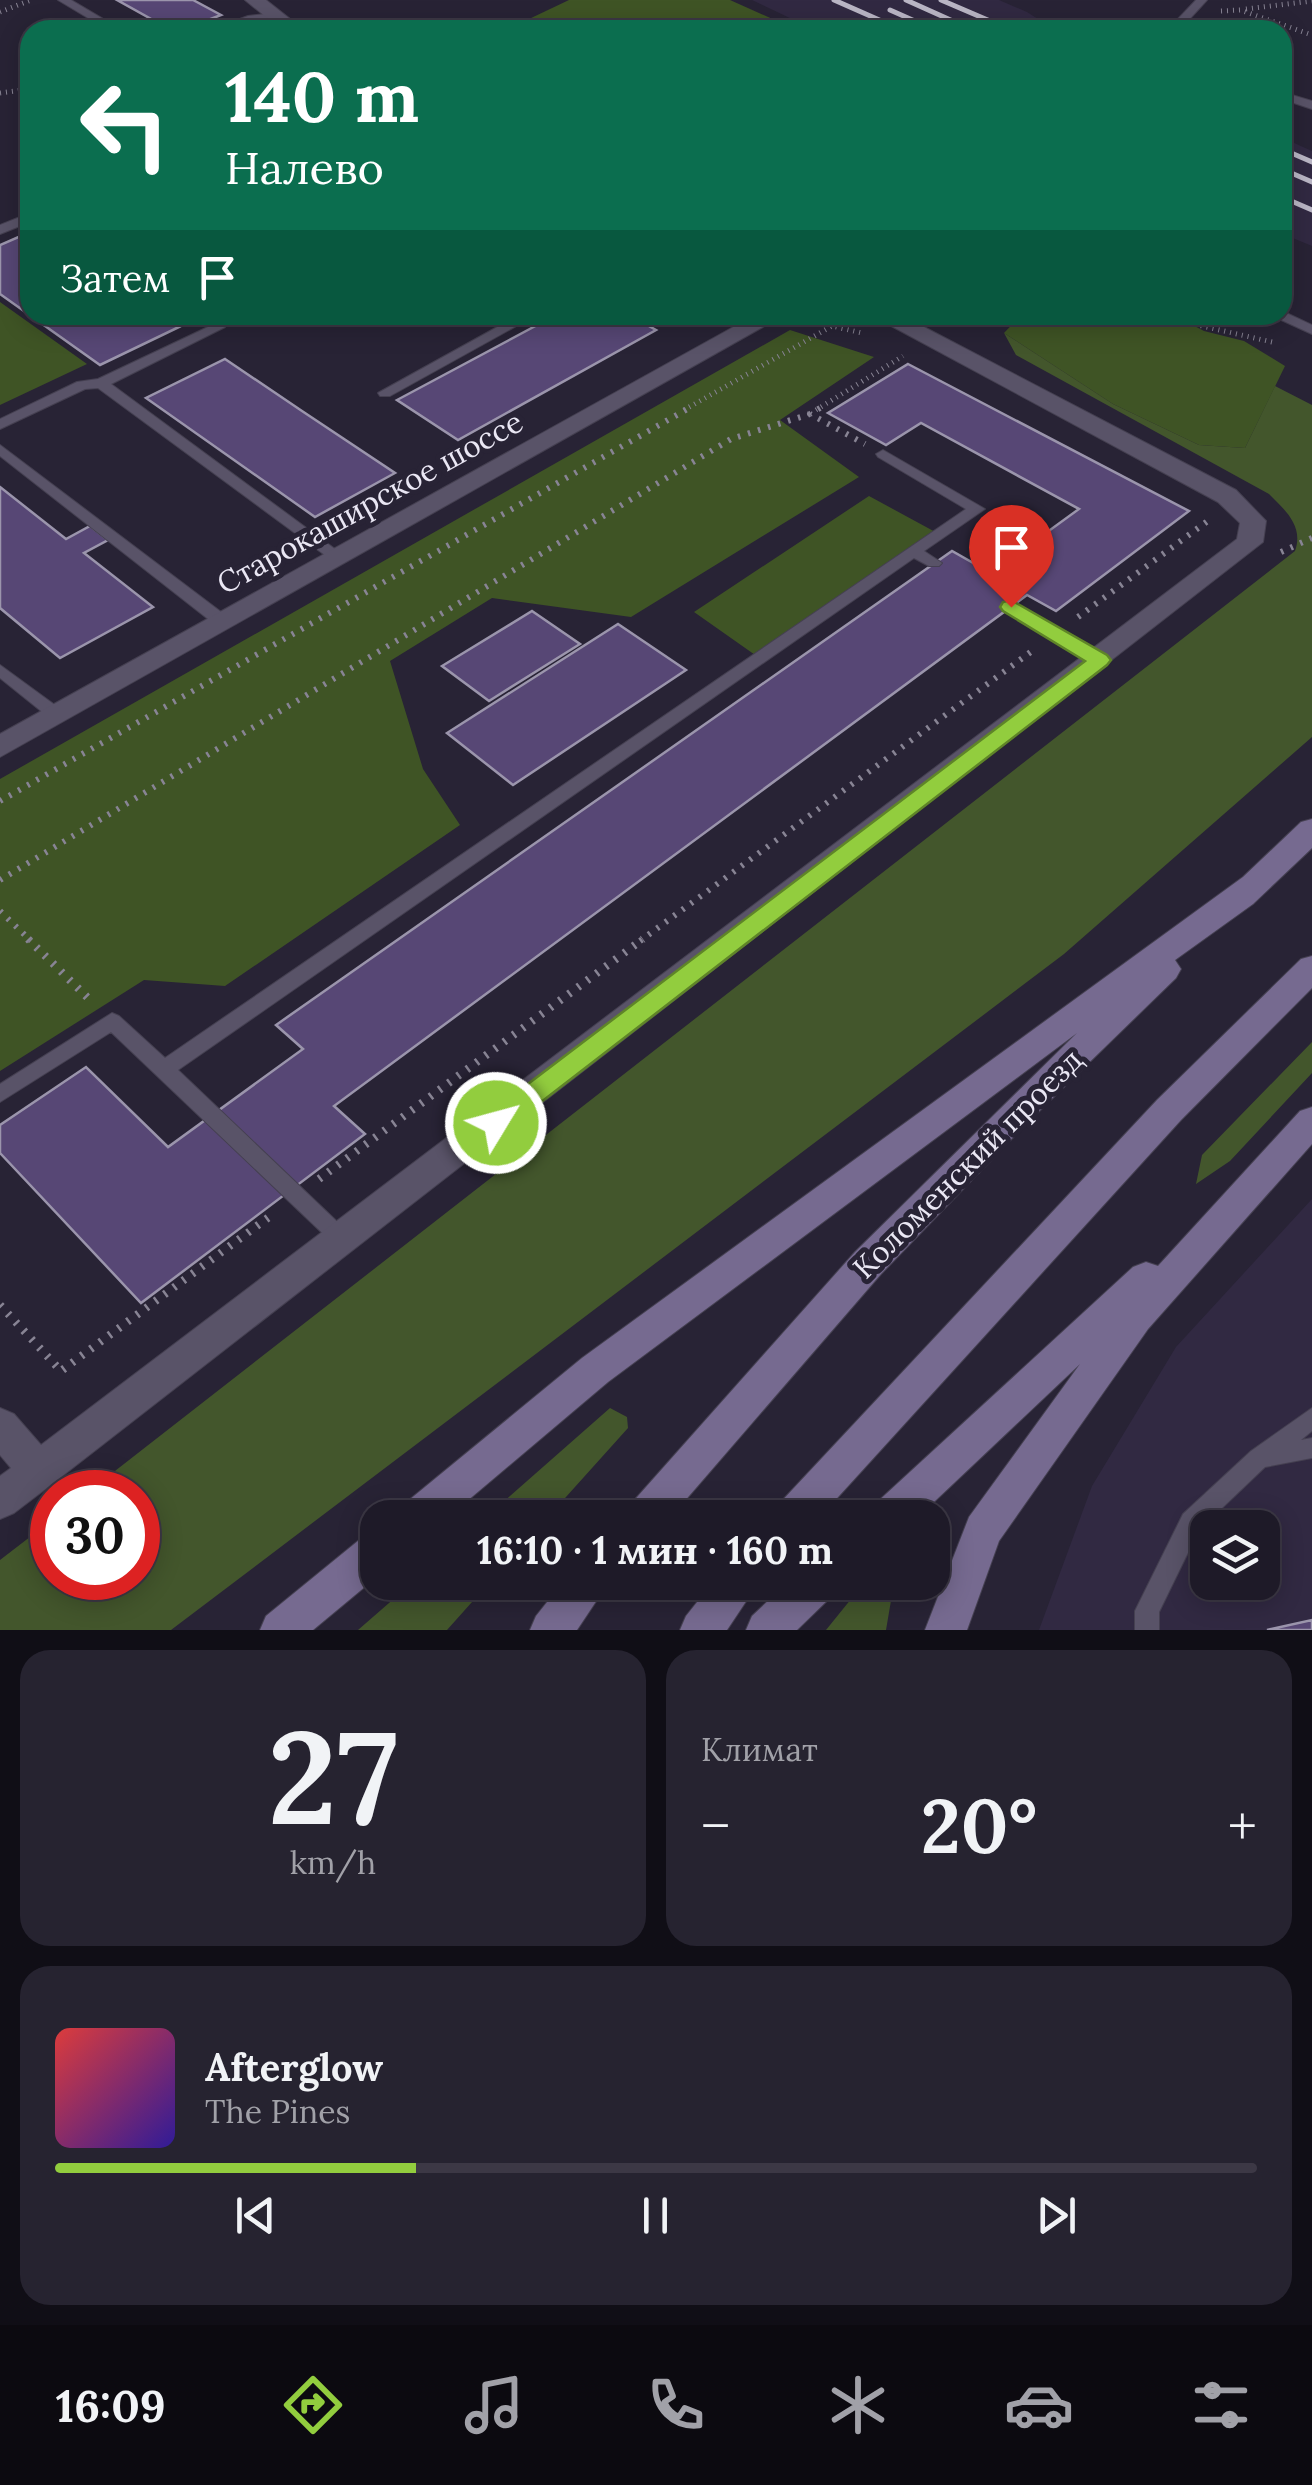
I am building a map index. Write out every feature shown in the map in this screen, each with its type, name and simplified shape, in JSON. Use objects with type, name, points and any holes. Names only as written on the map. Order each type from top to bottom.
[{"type":"main road","name":"Коломенский проезд","points":[[660,1500],[868,1263],[1016,1112],[1312,830]]},
{"type":"main road","points":[[439,1500],[595,1370],[1254,884]]},
{"type":"main road","points":[[809,1500],[1168,1110],[1312,968]]},
{"type":"main road","points":[[946,1630],[984,1530],[1136,1316],[1312,1120]]},
{"type":"main road","points":[[907,1500],[1273,1161]]},
{"type":"main road","points":[[281,1630],[360,1565]]},
{"type":"main road","points":[[550,1630],[574,1600]]},
{"type":"main road","points":[[701,1630],[725,1600]]},
{"type":"main road","points":[[767,1630],[799,1600]]},
{"type":"street","points":[[254,0],[280,20]]},
{"type":"street","name":"Старокаширское шоссе","points":[[0,747],[754,325]]},
{"type":"street","points":[[39,1470],[1250,542],[1253,521],[1226,496],[876,325]]},
{"type":"street","points":[[0,1426],[37,1470]]},
{"type":"street","points":[[0,1500],[30,1477]]},
{"type":"lane","points":[[63,0],[98,20]]},
{"type":"lane","points":[[1185,17],[1202,0]]},
{"type":"lane","points":[[246,20],[275,16]]},
{"type":"lane","points":[[0,425],[82,385],[101,384],[218,328],[214,325]]},
{"type":"lane","points":[[385,392],[510,325]]},
{"type":"lane","points":[[101,384],[338,558]]},
{"type":"lane","points":[[0,449],[223,622]]},
{"type":"lane","points":[[164,1069],[977,509],[884,454]]},
{"type":"lane","points":[[913,550],[934,562]]},
{"type":"lane","points":[[1011,607],[1100,660]]},
{"type":"lane","points":[[0,670],[57,716]]},
{"type":"lane","points":[[0,1094],[112,1021],[343,1240]]},
{"type":"lane","points":[[1147,1630],[1146,1611],[1191,1522],[1260,1458],[1312,1418]]},
{"type":"lane","points":[[1260,1458],[1312,1448]]},
{"type":"path","points":[[0,12],[32,0]]},
{"type":"path","points":[[1185,17],[1312,1]]},
{"type":"path","points":[[1240,10],[1270,20]]},
{"type":"path","points":[[0,800],[832,326],[876,325]]},
{"type":"path","points":[[1198,325],[1276,343]]},
{"type":"path","points":[[0,880],[731,439],[810,414],[910,352],[899,346]]},
{"type":"path","points":[[810,414],[848,435]]},
{"type":"path","points":[[0,1305],[60,1372],[1219,512]]},
{"type":"path","points":[[0,911],[112,1021]]},
{"type":"shaded area","points":[[752,0],[999,0],[1039,20],[794,20]]},
{"type":"shaded area","points":[[1292,142],[1312,151],[1312,246],[1292,238]]},
{"type":"shaded area","points":[[1312,1199],[1312,1630],[1039,1630],[1092,1486],[1176,1347]]},
{"type":"green space","points":[[569,0],[730,0],[775,20],[527,20]]},
{"type":"green space","points":[[0,302],[20,316],[20,325],[32,325],[87,364],[0,405]]},
{"type":"green space","points":[[1012,325],[1193,325],[1244,341],[1285,366],[1245,448],[1199,445],[1113,404],[1004,333]]},
{"type":"green space","points":[[790,330],[874,357],[780,420],[859,477],[631,617],[492,598],[390,661],[423,769],[460,825],[225,986],[144,980],[0,1071],[0,779]]},
{"type":"green space","points":[[1004,333],[1113,404],[1199,445],[1245,448],[1275,386],[1312,405],[1312,737],[1064,954],[171,1630],[0,1630],[0,1560],[30,1537],[30,1600],[160,1600],[160,1470],[116,1470],[1295,551],[1295,526],[1269,494],[1016,355]]},
{"type":"green space","points":[[869,496],[939,534],[765,662],[694,612]]},
{"type":"green space","points":[[1312,1042],[1312,1073],[1230,1161],[1196,1184],[1202,1155]]},
{"type":"green space","points":[[610,1408],[627,1417],[628,1428],[563,1500],[505,1500]]},
{"type":"green space","points":[[392,1600],[474,1600],[447,1630],[358,1630]]},
{"type":"green space","points":[[850,1600],[891,1600],[886,1630],[826,1630]]},
{"type":"building","points":[[117,0],[193,0],[221,15],[208,20],[153,20]]},
{"type":"building","points":[[20,236],[20,308],[0,294],[0,245]]},
{"type":"building","points":[[44,325],[179,327],[100,365]]},
{"type":"building","points":[[537,325],[647,325],[656,330],[458,440],[397,400]]},
{"type":"building","points":[[225,359],[395,473],[315,517],[146,398]]},
{"type":"building","points":[[908,364],[1189,511],[1056,611],[1027,595],[334,1106],[365,1134],[141,1303],[0,1153],[0,1125],[86,1067],[168,1147],[303,1049],[276,1025],[952,551],[991,573],[1079,509],[921,423],[886,445],[828,413]]},
{"type":"building","points":[[0,487],[66,539],[90,526],[108,540],[84,553],[153,607],[60,658],[0,608]]},
{"type":"building","points":[[532,611],[580,644],[489,701],[442,666]]},
{"type":"building","points":[[618,624],[686,670],[513,785],[447,733]]},
{"type":"building","points":[[1312,1620],[1312,1630],[1267,1630]]},
{"type":"railway","points":[[834,0],[879,20]]},
{"type":"railway","points":[[906,0],[951,20]]},
{"type":"railway","points":[[941,0],[988,20]]},
{"type":"railway","points":[[890,10],[912,20]]},
{"type":"railway","points":[[1292,153],[1312,162]]},
{"type":"railway","points":[[1292,173],[1312,182]]},
{"type":"railway","points":[[1292,201],[1312,210]]},
{"type":"route","points":[[496,1123],[1100,660],[1011,607]]}]
